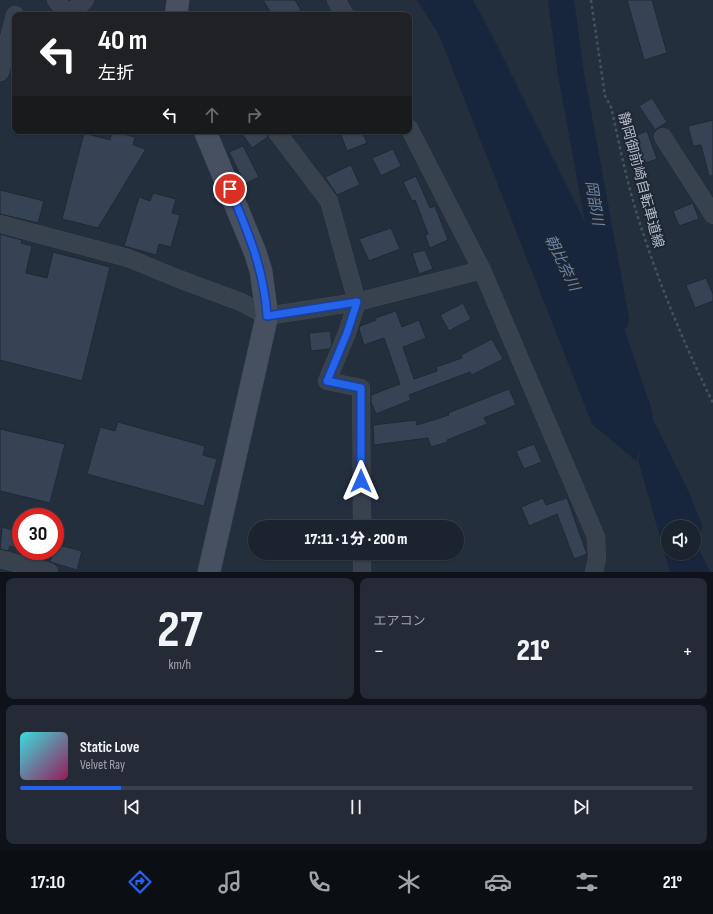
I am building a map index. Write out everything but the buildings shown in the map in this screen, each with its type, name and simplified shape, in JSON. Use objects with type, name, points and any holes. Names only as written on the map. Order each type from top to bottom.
[{"type":"street","points":[[16,12],[19,0]]},
{"type":"street","points":[[56,0],[66,12]]},
{"type":"street","points":[[71,12],[85,0]]},
{"type":"street","points":[[336,0],[343,12]]},
{"type":"street","points":[[0,72],[12,26]]},
{"type":"street","points":[[206,134],[255,252],[261,271],[267,316],[210,572]]},
{"type":"street","points":[[278,134],[329,201],[357,302],[347,333],[327,381],[361,388],[362,520]]},
{"type":"street","points":[[412,134],[482,270],[596,537],[598,559],[594,572]]},
{"type":"street","points":[[663,137],[713,215]]},
{"type":"street","points":[[0,224],[128,258],[241,302],[267,316],[357,302],[482,270]]},
{"type":"street","points":[[0,559],[49,572]]},
{"type":"street","points":[[362,560],[362,572]]},
{"type":"path","name":"静岡御前崎自転車道線","points":[[590,0],[604,96],[611,107],[636,213],[662,289],[687,350],[713,403]]},
{"type":"water","points":[[417,0],[473,0],[492,35],[592,236],[651,407],[660,464],[686,520],[661,520],[661,540],[638,460],[641,447],[636,461],[592,424],[439,35]]},
{"type":"water","points":[[701,553],[710,572],[670,572],[667,560],[701,560]]},
{"type":"waterway","name":"岡部川","points":[[561,0],[571,74],[616,319]]},
{"type":"waterway","name":"朝比奈川","points":[[645,432],[686,520]]},
{"type":"route","points":[[230,189],[247,229],[261,271],[266,299],[267,316],[357,302],[347,333],[327,381],[361,388],[361,481]]}]
